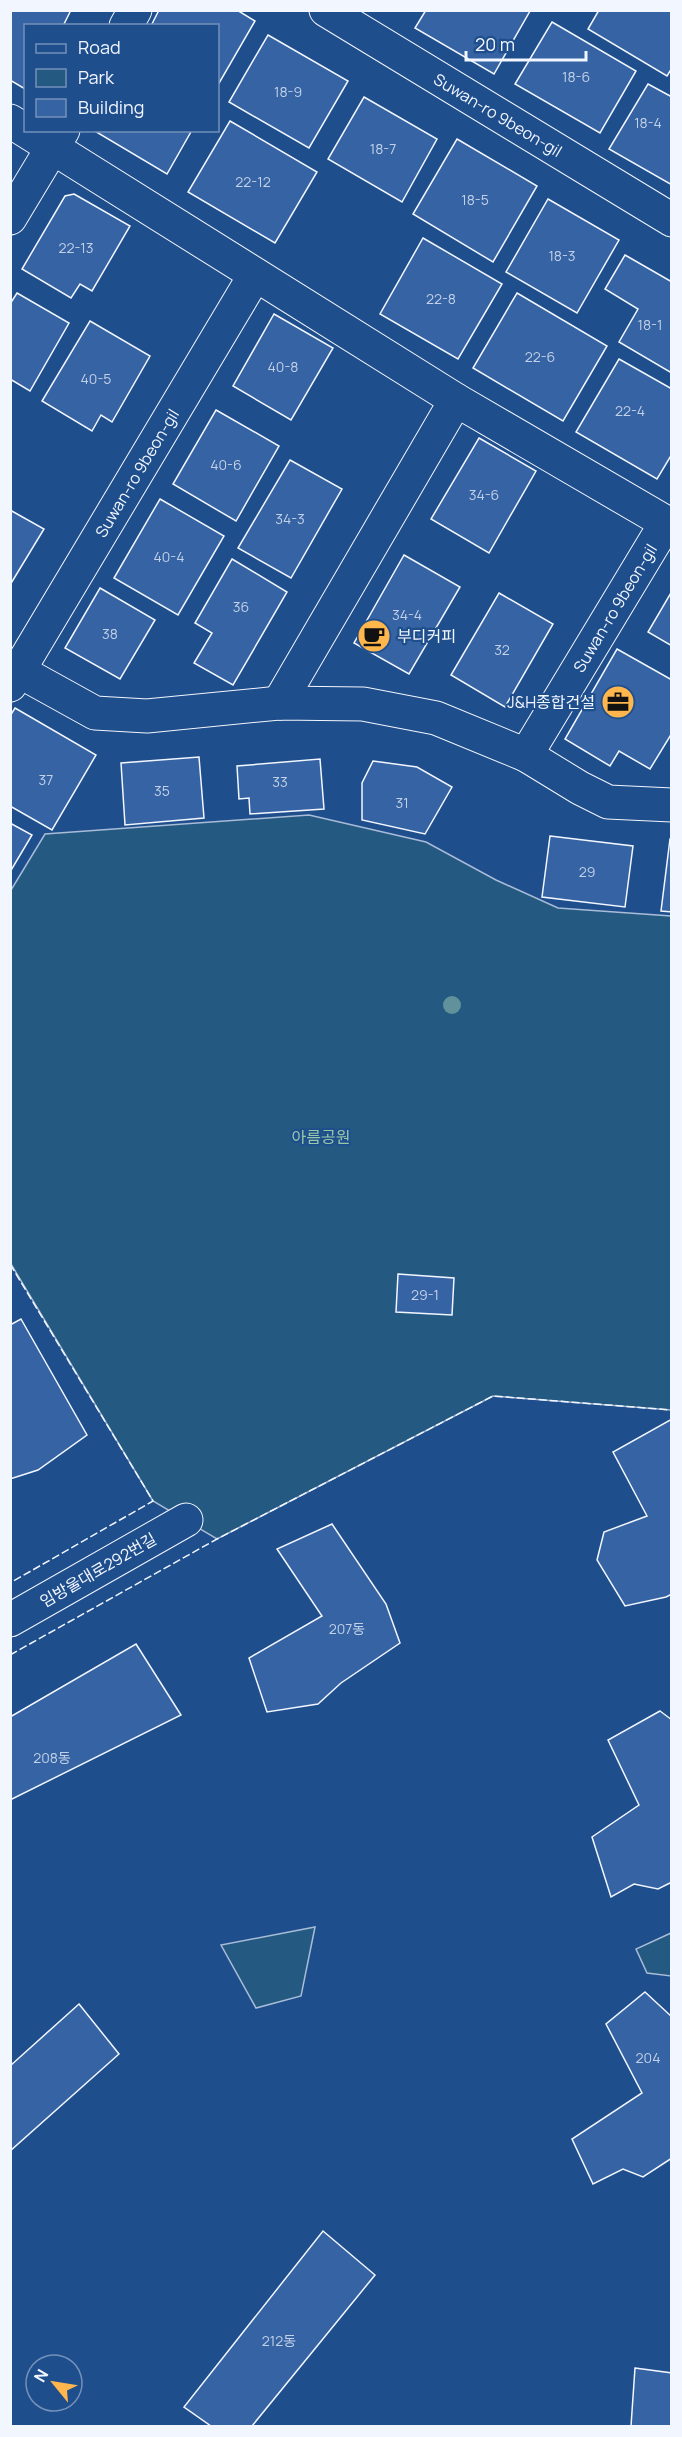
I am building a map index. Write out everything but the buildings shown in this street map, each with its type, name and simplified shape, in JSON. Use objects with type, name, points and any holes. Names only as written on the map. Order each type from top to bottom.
[{"type":"street","points":[[127,24],[135,10]]},
{"type":"street","name":"Suwan-ro 9beon-gil","points":[[326,10],[672,220]]},
{"type":"street","name":"Suwan-ro 9beon-gil","points":[[39,132],[57,139],[255,275],[456,400],[669,525],[526,755]]},
{"type":"street","points":[[10,218],[57,139]]},
{"type":"street","name":"Suwan-ro 9beon-gil","points":[[255,275],[13,674],[95,713],[147,716],[279,704],[363,704],[436,718],[526,755],[608,802],[672,806]]},
{"type":"street","points":[[279,704],[456,400]]},
{"type":"street","name":"임방울대로292번길","points":[[10,1620],[186,1520]]},
{"type":"green space","name":"아름공원","points":[[309,815],[426,842],[496,880],[558,908],[671,916],[671,1410],[493,1396],[217,1539],[153,1501],[11,1264],[11,890],[45,834]]},
{"type":"green space","points":[[315,1927],[301,1996],[256,2008],[221,1945]]},
{"type":"green space","points":[[671,1933],[671,1976],[647,1973],[636,1949]]},
{"type":"fence","points":[[10,1264],[153,1501],[10,1583]]},
{"type":"fence","points":[[10,1655],[217,1539],[493,1396],[672,1410]]},
{"type":"place","name":"부디커피","points":[[374,636]]},
{"type":"place","name":"J&H종합건설","points":[[618,702]]}]
